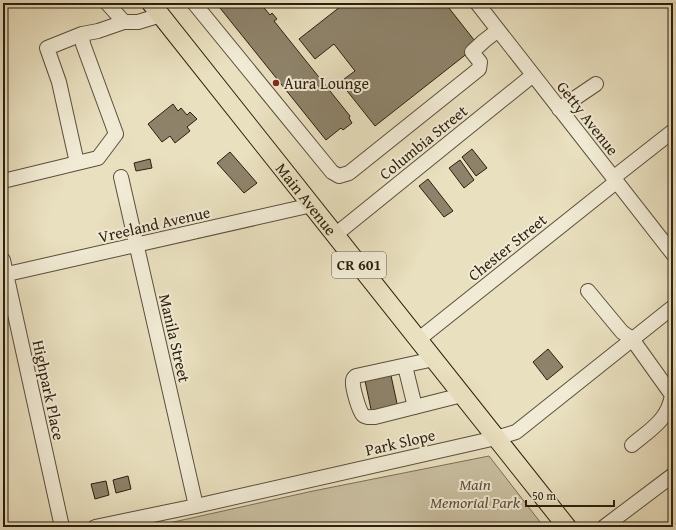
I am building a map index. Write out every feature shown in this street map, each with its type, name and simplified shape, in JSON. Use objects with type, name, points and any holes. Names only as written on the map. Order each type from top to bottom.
[{"type":"main road","name":"Main Avenue","points":[[156,9],[567,527]]},
{"type":"street","points":[[107,3],[124,22]]},
{"type":"street","points":[[194,3],[332,172],[339,176],[349,173],[479,69],[480,62],[472,52],[498,30]]},
{"type":"street","name":"Getty Avenue","points":[[483,5],[498,30],[673,254]]},
{"type":"street","points":[[77,163],[59,82],[47,48],[82,34],[98,31],[124,22],[138,22],[156,9]]},
{"type":"street","points":[[3,181],[98,158],[116,134],[83,44],[82,34]]},
{"type":"street","name":"Columbia Street","points":[[335,235],[533,75]]},
{"type":"street","points":[[559,108],[596,84]]},
{"type":"street","name":"Chester Street","points":[[419,339],[673,131]]},
{"type":"street","name":"Manila Street","points":[[121,177],[196,506]]},
{"type":"street","name":"Vreeland Avenue","points":[[5,275],[312,205]]},
{"type":"street","name":"Highpark Place","points":[[3,260],[5,275],[62,527]]},
{"type":"street","points":[[588,291],[622,332],[632,339],[672,394],[670,406],[660,421],[632,445]]},
{"type":"street","name":"Park Slope","points":[[95,527],[135,523],[196,506],[496,438],[516,432],[673,307]]},
{"type":"street","points":[[434,359],[356,376],[352,380],[360,410],[366,417],[376,417],[462,395]]},
{"type":"street","points":[[405,366],[415,407]]},
{"type":"street","points":[[604,527],[673,475]]},
{"type":"green space","name":"Main Memorial Park","points":[[489,456],[544,527],[151,527],[313,491]]},
{"type":"building","points":[[216,3],[260,3],[270,15],[272,13],[277,19],[274,21],[350,116],[349,118],[352,123],[343,130],[341,128],[326,140]]},
{"type":"building","points":[[345,3],[445,3],[478,45],[375,126],[340,82],[355,71],[334,44],[315,59],[299,39]]},
{"type":"building","points":[[173,104],[178,111],[181,108],[187,115],[190,112],[197,119],[187,127],[190,131],[175,143],[170,136],[162,142],[148,124]]},
{"type":"building","points":[[472,149],[487,168],[476,176],[462,157]]},
{"type":"building","points":[[230,152],[257,183],[244,193],[217,163]]},
{"type":"building","points":[[150,159],[152,168],[136,171],[134,163]]},
{"type":"building","points":[[460,160],[474,180],[464,188],[449,168]]},
{"type":"building","points":[[428,179],[453,211],[444,217],[419,186]]},
{"type":"building","points":[[548,349],[563,367],[547,380],[533,362]]},
{"type":"building","points":[[390,371],[398,408],[372,414],[364,376]]},
{"type":"building","points":[[128,476],[131,489],[116,493],[113,480]]},
{"type":"building","points":[[106,481],[109,495],[95,499],[91,484]]},
{"type":"place","name":"Aura Lounge","points":[[276,83]]}]
